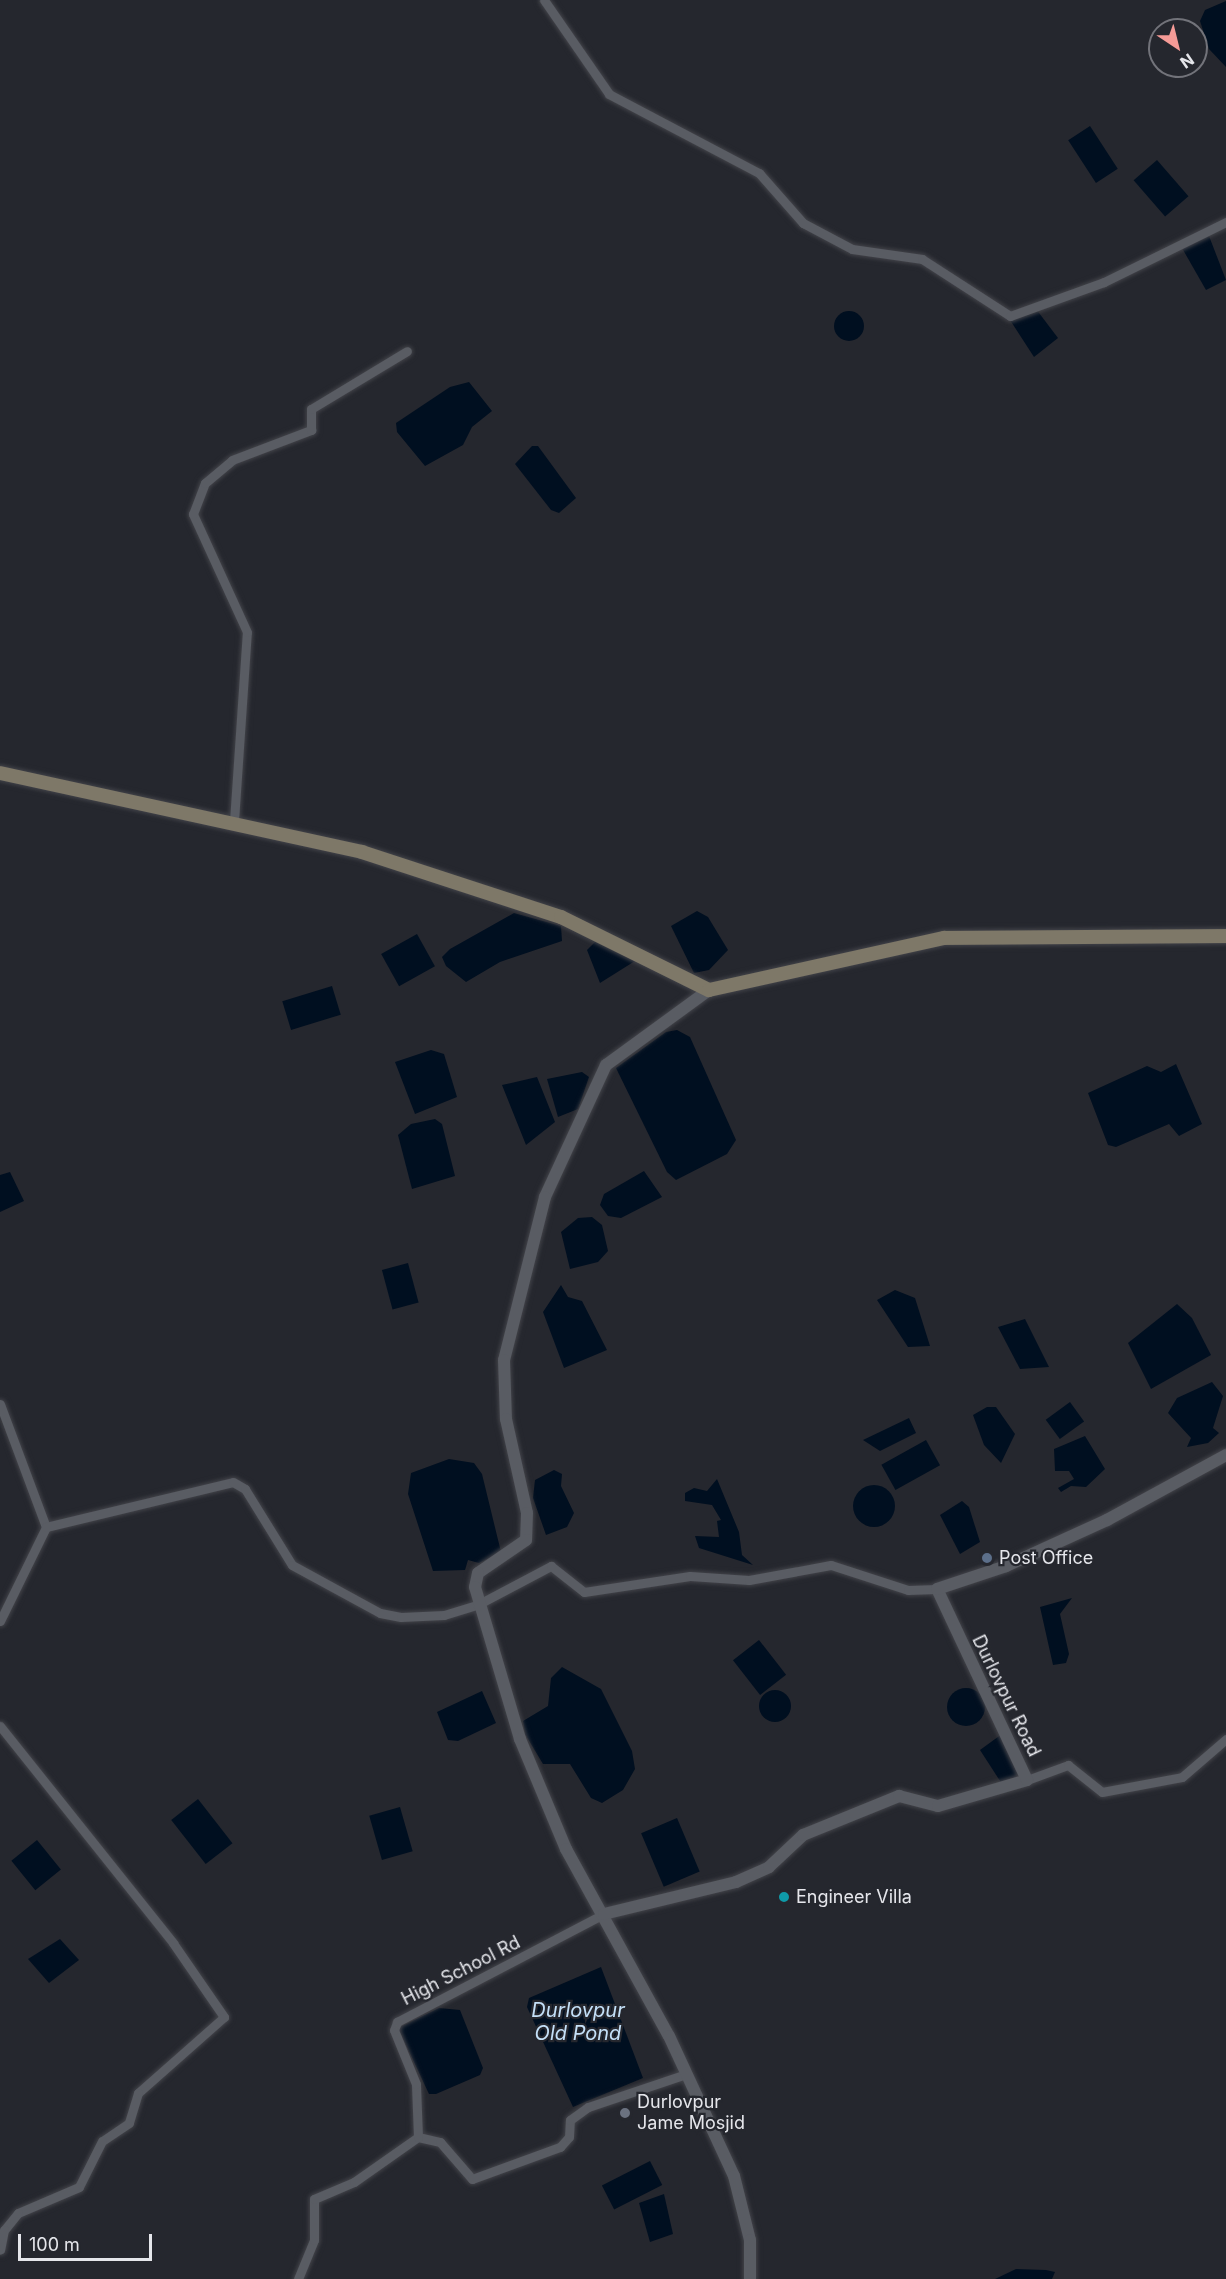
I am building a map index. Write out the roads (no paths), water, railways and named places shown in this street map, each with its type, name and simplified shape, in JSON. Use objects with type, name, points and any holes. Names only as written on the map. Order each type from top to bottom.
[{"type":"main road","points":[[0,773],[234,821],[362,852],[561,917],[709,990],[944,938],[1226,936]]},
{"type":"street","points":[[544,0],[609,94],[759,173],[803,224],[852,249],[922,258],[1007,315],[1104,282],[1226,222]]},
{"type":"street","points":[[234,821],[247,632],[193,514],[205,483],[232,460],[311,430],[311,409],[406,351]]},
{"type":"street","points":[[709,990],[606,1065],[532,1232],[504,1360],[506,1419],[527,1513],[526,1540],[478,1573],[477,1605],[520,1739],[566,1849],[604,1914],[686,2074],[734,2176],[750,2240],[750,2279]]},
{"type":"street","points":[[0,1404],[46,1527],[0,1621]]},
{"type":"street","points":[[46,1527],[232,1482],[245,1489],[292,1565],[365,1606],[389,1615],[426,1618],[477,1605],[551,1566],[584,1592],[690,1576],[749,1580],[831,1565],[908,1590],[937,1589],[1039,1551],[1221,1460]]},
{"type":"street","name":"Durlovpur Road","points":[[604,1914],[736,1882],[769,1867],[808,1832],[899,1796],[938,1806],[1027,1780],[937,1589]]},
{"type":"street","points":[[0,1726],[151,1915],[224,2017],[138,2093],[129,2123],[102,2141],[79,2187],[18,2213],[3,2230],[0,2250]]},
{"type":"street","points":[[1027,1780],[1068,1765],[1102,1792],[1182,1777],[1226,1739]]},
{"type":"street","name":"High School Rd","points":[[418,2137],[416,2084],[394,2030],[397,2022],[604,1914]]},
{"type":"street","points":[[298,2279],[314,2240],[314,2199],[354,2182],[418,2137],[440,2142],[472,2179],[560,2146],[569,2137],[570,2120],[588,2107],[686,2074]]},
{"type":"water","points":[[1226,1],[1226,67],[1209,49],[1208,18],[1201,18],[1205,10]]},
{"type":"water","points":[[1090,126],[1118,169],[1096,183],[1068,140]]},
{"type":"water","points":[[1157,160],[1188,196],[1165,217],[1134,180]]},
{"type":"water","points":[[1209,236],[1226,280],[1206,290],[1182,248]]},
{"type":"water","points":[[1036,309],[1058,338],[1034,357],[1010,320]]},
{"type":"water","points":[[849,311],[855,312],[863,320],[863,332],[855,340],[849,341],[843,340],[835,332],[834,326],[835,320],[843,312]]},
{"type":"water","points":[[469,382],[492,411],[472,427],[463,445],[425,466],[397,432],[396,423],[450,387]]},
{"type":"water","points":[[532,446],[538,446],[576,498],[559,513],[551,510],[515,464]]},
{"type":"water","points":[[697,911],[708,917],[728,950],[709,970],[694,973],[671,926]]},
{"type":"water","points":[[514,913],[561,926],[562,941],[500,962],[466,982],[446,966],[442,957],[450,949]]},
{"type":"water","points":[[417,934],[435,966],[399,986],[381,954]]},
{"type":"water","points":[[596,941],[636,958],[635,961],[600,983],[587,950]]},
{"type":"water","points":[[332,986],[341,1015],[291,1030],[282,1001]]},
{"type":"water","points":[[677,1030],[690,1037],[736,1140],[727,1154],[676,1180],[667,1172],[616,1068],[666,1032]]},
{"type":"water","points":[[431,1050],[444,1054],[457,1097],[415,1114],[395,1062]]},
{"type":"water","points":[[1176,1064],[1202,1124],[1179,1136],[1169,1124],[1116,1147],[1108,1145],[1088,1093],[1147,1066],[1161,1072]]},
{"type":"water","points":[[582,1072],[589,1077],[578,1109],[558,1117],[547,1079]]},
{"type":"water","points":[[537,1077],[555,1122],[526,1145],[502,1085]]},
{"type":"water","points":[[435,1119],[442,1124],[455,1176],[412,1189],[398,1135],[411,1124]]},
{"type":"water","points":[[644,1171],[662,1197],[621,1218],[608,1216],[600,1205],[604,1194]]},
{"type":"water","points":[[10,1172],[24,1201],[0,1212],[0,1175]]},
{"type":"water","points":[[592,1217],[602,1225],[608,1251],[598,1262],[570,1269],[561,1232],[578,1218]]},
{"type":"water","points":[[408,1263],[419,1303],[393,1310],[382,1270]]},
{"type":"water","points":[[561,1285],[568,1297],[582,1301],[607,1350],[564,1368],[543,1312]]},
{"type":"water","points":[[895,1290],[915,1298],[930,1346],[908,1347],[877,1300]]},
{"type":"water","points":[[1177,1304],[1192,1318],[1211,1355],[1151,1389],[1128,1343]]},
{"type":"water","points":[[1025,1319],[1049,1367],[1020,1369],[998,1327]]},
{"type":"water","points":[[1212,1382],[1223,1396],[1213,1428],[1219,1433],[1208,1443],[1187,1447],[1191,1438],[1168,1413],[1177,1398]]},
{"type":"water","points":[[1070,1402],[1084,1421],[1060,1439],[1046,1420]]},
{"type":"water","points":[[987,1407],[996,1407],[1015,1434],[1001,1463],[984,1445],[973,1415]]},
{"type":"water","points":[[909,1418],[916,1433],[880,1451],[863,1440]]},
{"type":"water","points":[[1085,1436],[1105,1469],[1086,1487],[1071,1486],[1061,1492],[1058,1488],[1074,1479],[1069,1471],[1055,1471],[1054,1449]]},
{"type":"water","points":[[926,1440],[940,1465],[895,1490],[881,1465]]},
{"type":"water","points":[[449,1459],[474,1463],[482,1474],[501,1552],[479,1563],[468,1560],[465,1570],[433,1571],[408,1494],[411,1473]]},
{"type":"water","points":[[554,1470],[562,1474],[561,1486],[574,1513],[567,1527],[546,1535],[533,1498],[535,1480]]},
{"type":"water","points":[[717,1479],[739,1532],[742,1555],[753,1565],[699,1548],[695,1536],[719,1537],[717,1521],[721,1520],[712,1505],[685,1501],[685,1493],[694,1488],[707,1491]]},
{"type":"water","points":[[874,1485],[889,1491],[895,1506],[889,1521],[874,1527],[859,1521],[853,1506],[859,1491]]},
{"type":"water","points":[[962,1501],[969,1507],[980,1542],[960,1554],[940,1515]]},
{"type":"water","points":[[1072,1598],[1060,1614],[1069,1654],[1066,1663],[1053,1665],[1040,1607]]},
{"type":"water","points":[[759,1640],[786,1675],[760,1695],[733,1660]]},
{"type":"water","points":[[562,1667],[601,1689],[632,1751],[635,1769],[623,1790],[602,1803],[591,1798],[570,1764],[543,1764],[525,1734],[523,1721],[548,1706],[551,1678]]},
{"type":"water","points":[[966,1688],[973,1689],[979,1694],[984,1700],[984,1714],[979,1720],[973,1725],[966,1726],[959,1725],[953,1720],[948,1714],[947,1707],[948,1700],[953,1694],[959,1689]]},
{"type":"water","points":[[775,1690],[786,1695],[791,1706],[786,1717],[775,1722],[764,1717],[759,1706],[764,1695]]},
{"type":"water","points":[[482,1691],[496,1723],[458,1741],[448,1740],[437,1712]]},
{"type":"water","points":[[1002,1734],[1019,1775],[1002,1784],[980,1750]]},
{"type":"water","points":[[198,1799],[232,1843],[206,1864],[171,1820]]},
{"type":"water","points":[[400,1807],[413,1851],[382,1860],[369,1816]]},
{"type":"water","points":[[677,1818],[700,1871],[664,1887],[641,1833]]},
{"type":"water","points":[[37,1840],[61,1870],[35,1890],[11,1861]]},
{"type":"water","points":[[60,1939],[79,1960],[49,1983],[28,1959]]},
{"type":"water","name":"Durlovpur Old Pond","points":[[601,1967],[643,2078],[573,2107],[527,2007],[529,1998]]},
{"type":"water","points":[[439,2008],[460,2010],[483,2068],[480,2075],[436,2094],[429,2094],[398,2028]]},
{"type":"water","points":[[650,2161],[662,2185],[614,2210],[602,2186]]},
{"type":"water","points":[[664,2194],[673,2234],[650,2242],[639,2203]]},
{"type":"water","points":[[1016,2269],[1055,2272],[1052,2279],[995,2279]]},
{"type":"place","name":"Post Office","points":[[987,1558]]},
{"type":"place","name":"Engineer Villa","points":[[784,1897]]},
{"type":"place","name":"Durlovpur Jame Mosjid","points":[[625,2113]]}]
